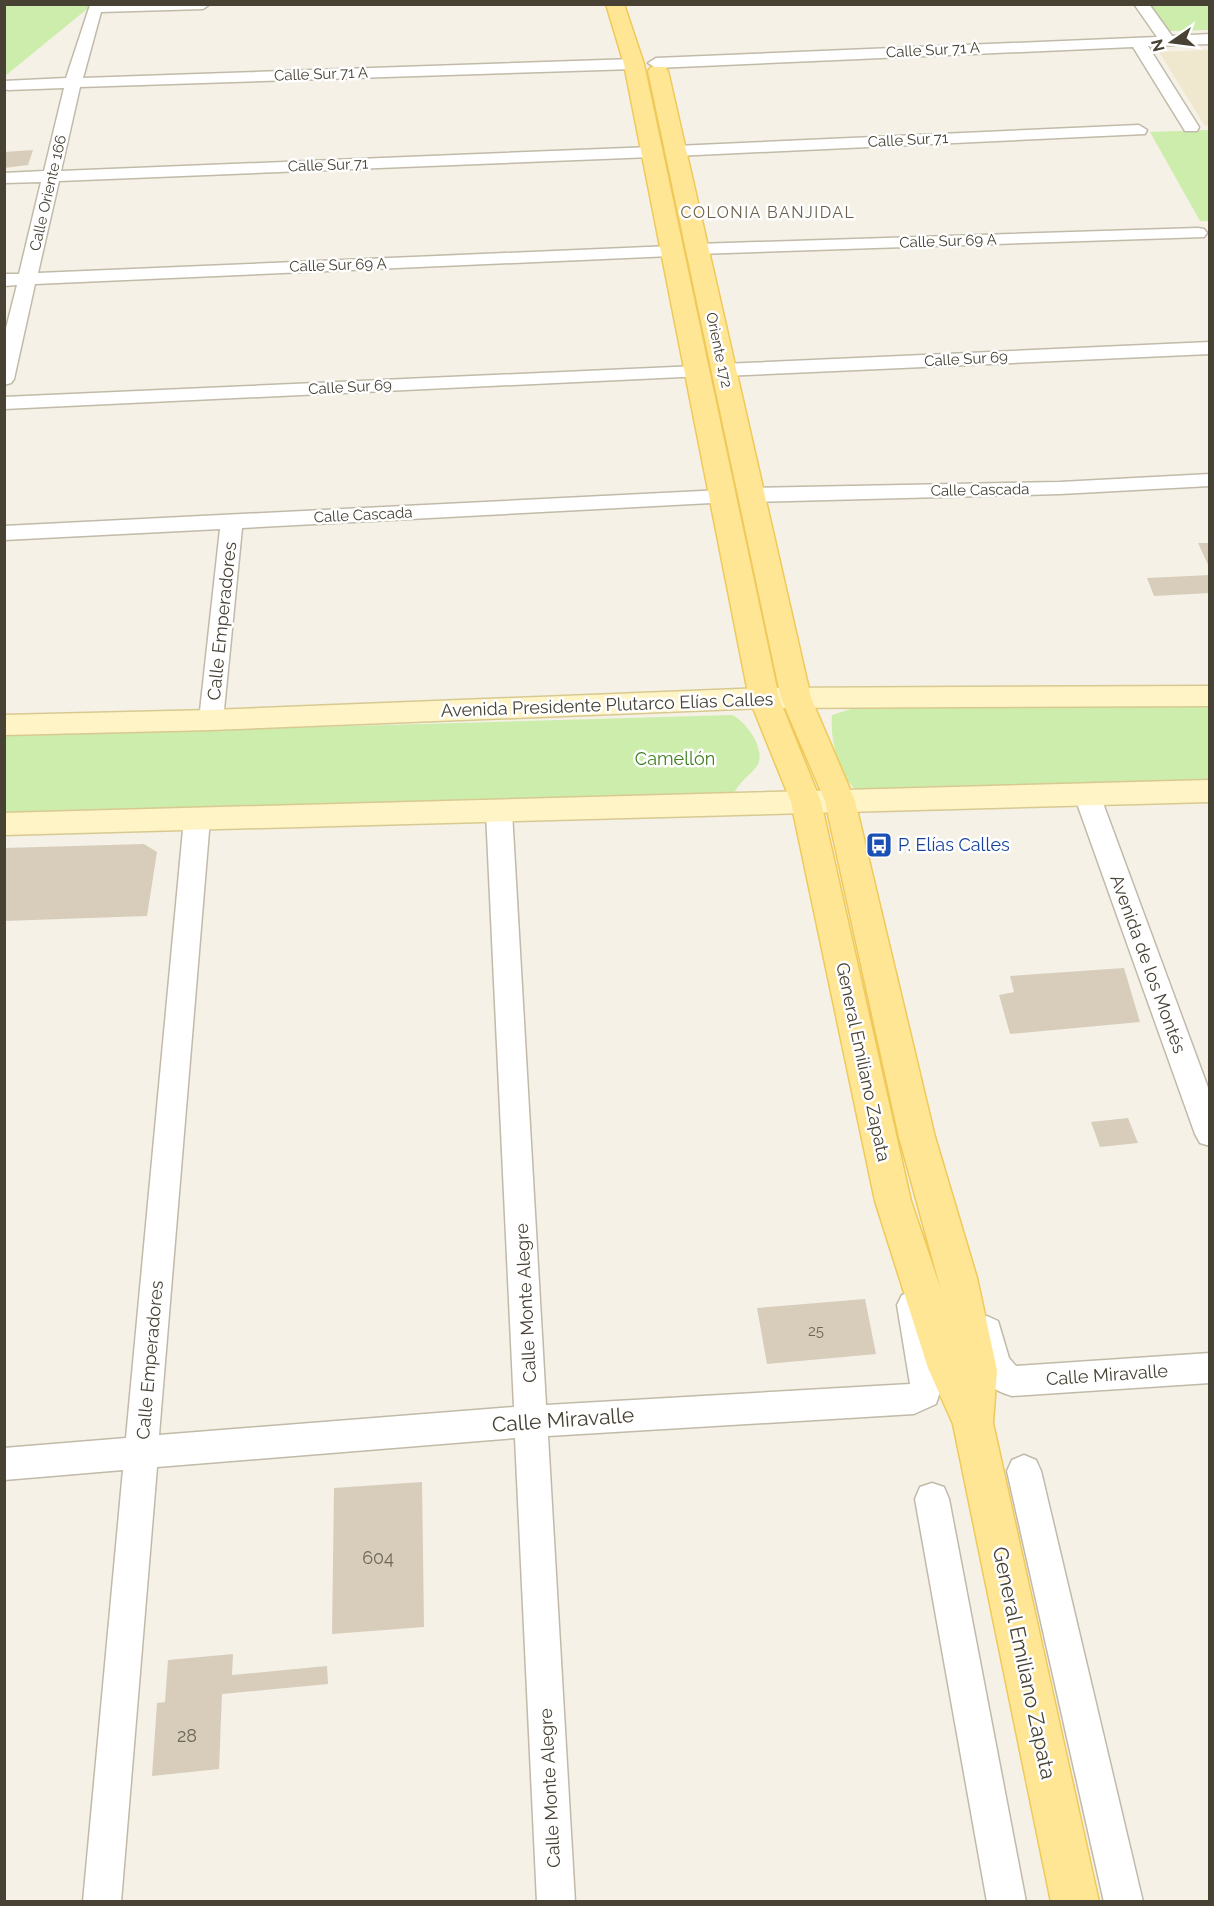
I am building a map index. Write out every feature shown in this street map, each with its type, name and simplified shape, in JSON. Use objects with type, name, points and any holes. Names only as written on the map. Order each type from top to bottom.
[{"type":"main road","name":"Oriente 172","points":[[615,4],[645,63],[676,150],[750,495],[780,698]]},
{"type":"main road","name":"Oriente 172","points":[[636,4],[645,63],[652,152],[696,372],[722,496],[780,698]]},
{"type":"main road","name":"Avenida Presidente Plutarco Elías Calles","points":[[4,725],[211,720],[780,698],[1209,696]]},
{"type":"main road","name":"General Emiliano Zapata","points":[[780,698],[823,802],[958,1278],[977,1370],[973,1424]]},
{"type":"main road","points":[[4,824],[1209,791]]},
{"type":"main road","name":"General Emiliano Zapata","points":[[823,802],[893,1200],[948,1368],[973,1424],[1075,1902]]},
{"type":"street","points":[[97,6],[203,4]]},
{"type":"street","points":[[1141,4],[1167,40]]},
{"type":"street","name":"Calle Oriente 166","points":[[4,379],[73,83],[97,6]]},
{"type":"street","name":"Calle Sur 71 A","points":[[8,86],[645,63],[1209,39]]},
{"type":"street","points":[[1137,41],[1191,127]]},
{"type":"street","name":"Calle Sur 71","points":[[676,150],[1139,129]]},
{"type":"street","name":"Calle Sur 71","points":[[4,178],[652,152]]},
{"type":"street","name":"Calle Sur 69 A","points":[[697,249],[1198,233]]},
{"type":"street","name":"Calle Sur 69 A","points":[[4,280],[671,251]]},
{"type":"street","name":"Calle Sur 69","points":[[723,370],[1209,348]]},
{"type":"street","name":"Calle Sur 69","points":[[4,403],[696,372]]},
{"type":"street","name":"Calle Cascada","points":[[750,495],[1060,488],[1209,480]]},
{"type":"street","name":"Calle Cascada","points":[[4,533],[722,496]]},
{"type":"street","name":"Calle Emperadores","points":[[211,720],[232,522]]},
{"type":"street","name":"Avenida de los Montés","points":[[1087,795],[1209,1134]]},
{"type":"street","name":"Calle Monte Alegre","points":[[499,812],[556,1902]]},
{"type":"street","name":"Calle Emperadores","points":[[102,1902],[197,819]]},
{"type":"street","name":"Calle Miravalle","points":[[4,1464],[141,1455],[532,1421],[921,1397],[927,1389],[927,1383],[893,1200]]},
{"type":"street","name":"Calle Miravalle","points":[[958,1278],[985,1324],[994,1361],[1004,1378],[1021,1381],[1209,1368]]},
{"type":"street","points":[[1024,1471],[1124,1902]]},
{"type":"street","points":[[932,1499],[1007,1902]]},
{"type":"shaded area","points":[[1209,50],[1209,125],[1205,126],[1159,52]]},
{"type":"green space","points":[[5,4],[92,5],[5,76]]},
{"type":"green space","points":[[1149,5],[1209,5],[1209,30],[1169,31]]},
{"type":"green space","points":[[1209,130],[1209,221],[1200,221],[1150,132]]},
{"type":"green space","points":[[1209,703],[1209,784],[866,796],[854,788],[843,773],[832,733],[832,715],[851,709]]},
{"type":"green space","name":"Camellón","points":[[732,715],[749,730],[759,752],[757,766],[733,795],[5,817],[4,736]]},
{"type":"building","points":[[33,150],[28,165],[4,168],[4,152]]},
{"type":"building","points":[[1198,543],[1210,543],[1210,569]]},
{"type":"building","points":[[1210,575],[1210,593],[1154,596],[1147,578]]},
{"type":"building","points":[[144,844],[157,852],[147,916],[4,921],[4,848]]},
{"type":"building","points":[[1124,968],[1140,1022],[1010,1034],[999,995],[1014,992],[1010,976]]},
{"type":"building","points":[[1128,1118],[1138,1143],[1100,1147],[1091,1122]]},
{"type":"building","points":[[865,1299],[876,1354],[767,1364],[757,1308]]},
{"type":"building","points":[[422,1482],[424,1627],[332,1634],[334,1488]]},
{"type":"building","points":[[233,1654],[232,1675],[327,1666],[328,1684],[222,1694],[219,1769],[152,1776],[157,1703],[165,1702],[168,1660]]},
{"type":"place","name":"P. Elías Calles","points":[[879,845]]},
{"type":"district","name":"COLONIA BANJIDAL","points":[[768,212]]}]
